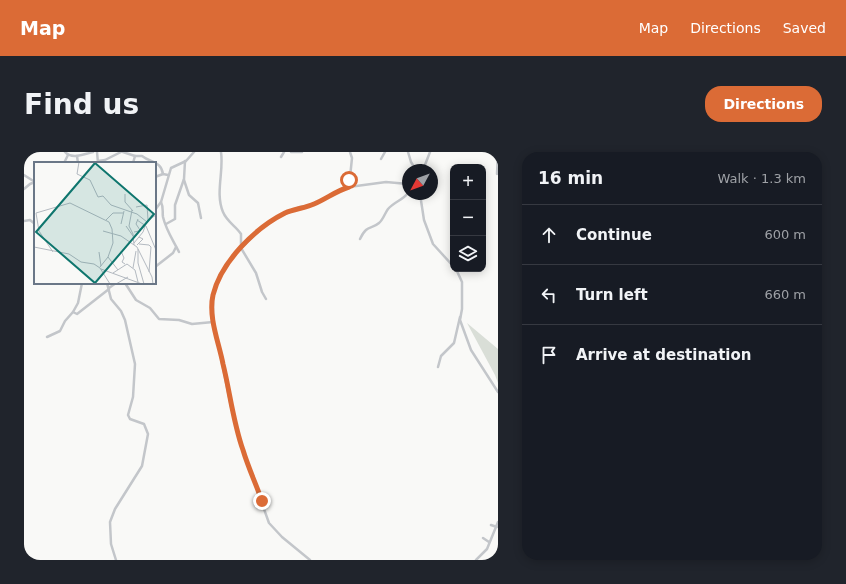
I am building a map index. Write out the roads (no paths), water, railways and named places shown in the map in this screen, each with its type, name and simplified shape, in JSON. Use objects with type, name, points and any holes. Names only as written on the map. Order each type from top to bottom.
[{"type":"street","points":[[67,153],[77,156],[93,152]]},
{"type":"street","points":[[97,152],[98,162],[122,152],[135,156],[142,156],[155,162]]},
{"type":"street","points":[[156,208],[161,202],[168,175],[173,166],[181,164],[194,152]]},
{"type":"street","points":[[221,152],[219,188],[223,211],[228,220],[242,234],[241,248],[256,273],[266,299]]},
{"type":"street","points":[[281,157],[284,152]]},
{"type":"street","points":[[291,152],[302,152]]},
{"type":"street","points":[[349,187],[352,158],[350,152]]},
{"type":"street","points":[[380,152],[384,153],[381,160]]},
{"type":"street","points":[[408,152],[412,164]]},
{"type":"street","points":[[425,164],[430,152]]},
{"type":"street","points":[[498,152],[498,174]]},
{"type":"street","points":[[77,156],[78,162]]},
{"type":"street","points":[[133,162],[135,156]]},
{"type":"street","points":[[166,224],[175,219],[175,205],[184,180],[185,161]]},
{"type":"street","points":[[156,162],[158,163],[163,174]]},
{"type":"street","points":[[181,164],[185,171]]},
{"type":"street","points":[[156,177],[163,174],[168,175]]},
{"type":"street","points":[[24,175],[34,181]]},
{"type":"street","points":[[184,180],[189,195],[198,203],[201,218]]},
{"type":"street","points":[[24,189],[34,182]]},
{"type":"street","points":[[310,560],[282,538],[268,518],[242,448],[214,322],[212,304],[213,296],[220,274],[241,248],[257,232],[278,217],[300,207],[312,205],[339,190],[349,187],[386,182],[402,183]]},
{"type":"street","points":[[360,238],[370,226],[381,222],[388,210],[402,200]]},
{"type":"street","points":[[421,200],[424,220],[433,244],[450,263]]},
{"type":"street","points":[[161,202],[164,209],[163,214],[166,224],[179,252]]},
{"type":"street","points":[[156,209],[160,210],[163,214]]},
{"type":"street","points":[[24,220],[30,220],[34,223]]},
{"type":"street","points":[[156,266],[173,253],[176,246]]},
{"type":"street","points":[[438,367],[441,356],[454,343],[461,317],[462,282],[457,272]]},
{"type":"street","points":[[47,337],[60,331],[65,321],[73,312],[78,303],[82,284]]},
{"type":"street","points":[[107,284],[111,299],[125,320],[135,364],[133,397],[128,415],[130,419],[144,424],[148,432],[145,455],[140,472],[115,509],[110,522],[111,544],[116,560]]},
{"type":"street","points":[[73,312],[77,314],[115,284]]},
{"type":"street","points":[[127,284],[136,300],[150,308],[159,319],[179,320],[188,324],[214,322]]},
{"type":"street","points":[[461,317],[471,350],[498,392]]},
{"type":"street","points":[[476,560],[484,553],[498,522]]},
{"type":"street","points":[[491,525],[497,527]]},
{"type":"street","points":[[483,538],[489,542]]}]
